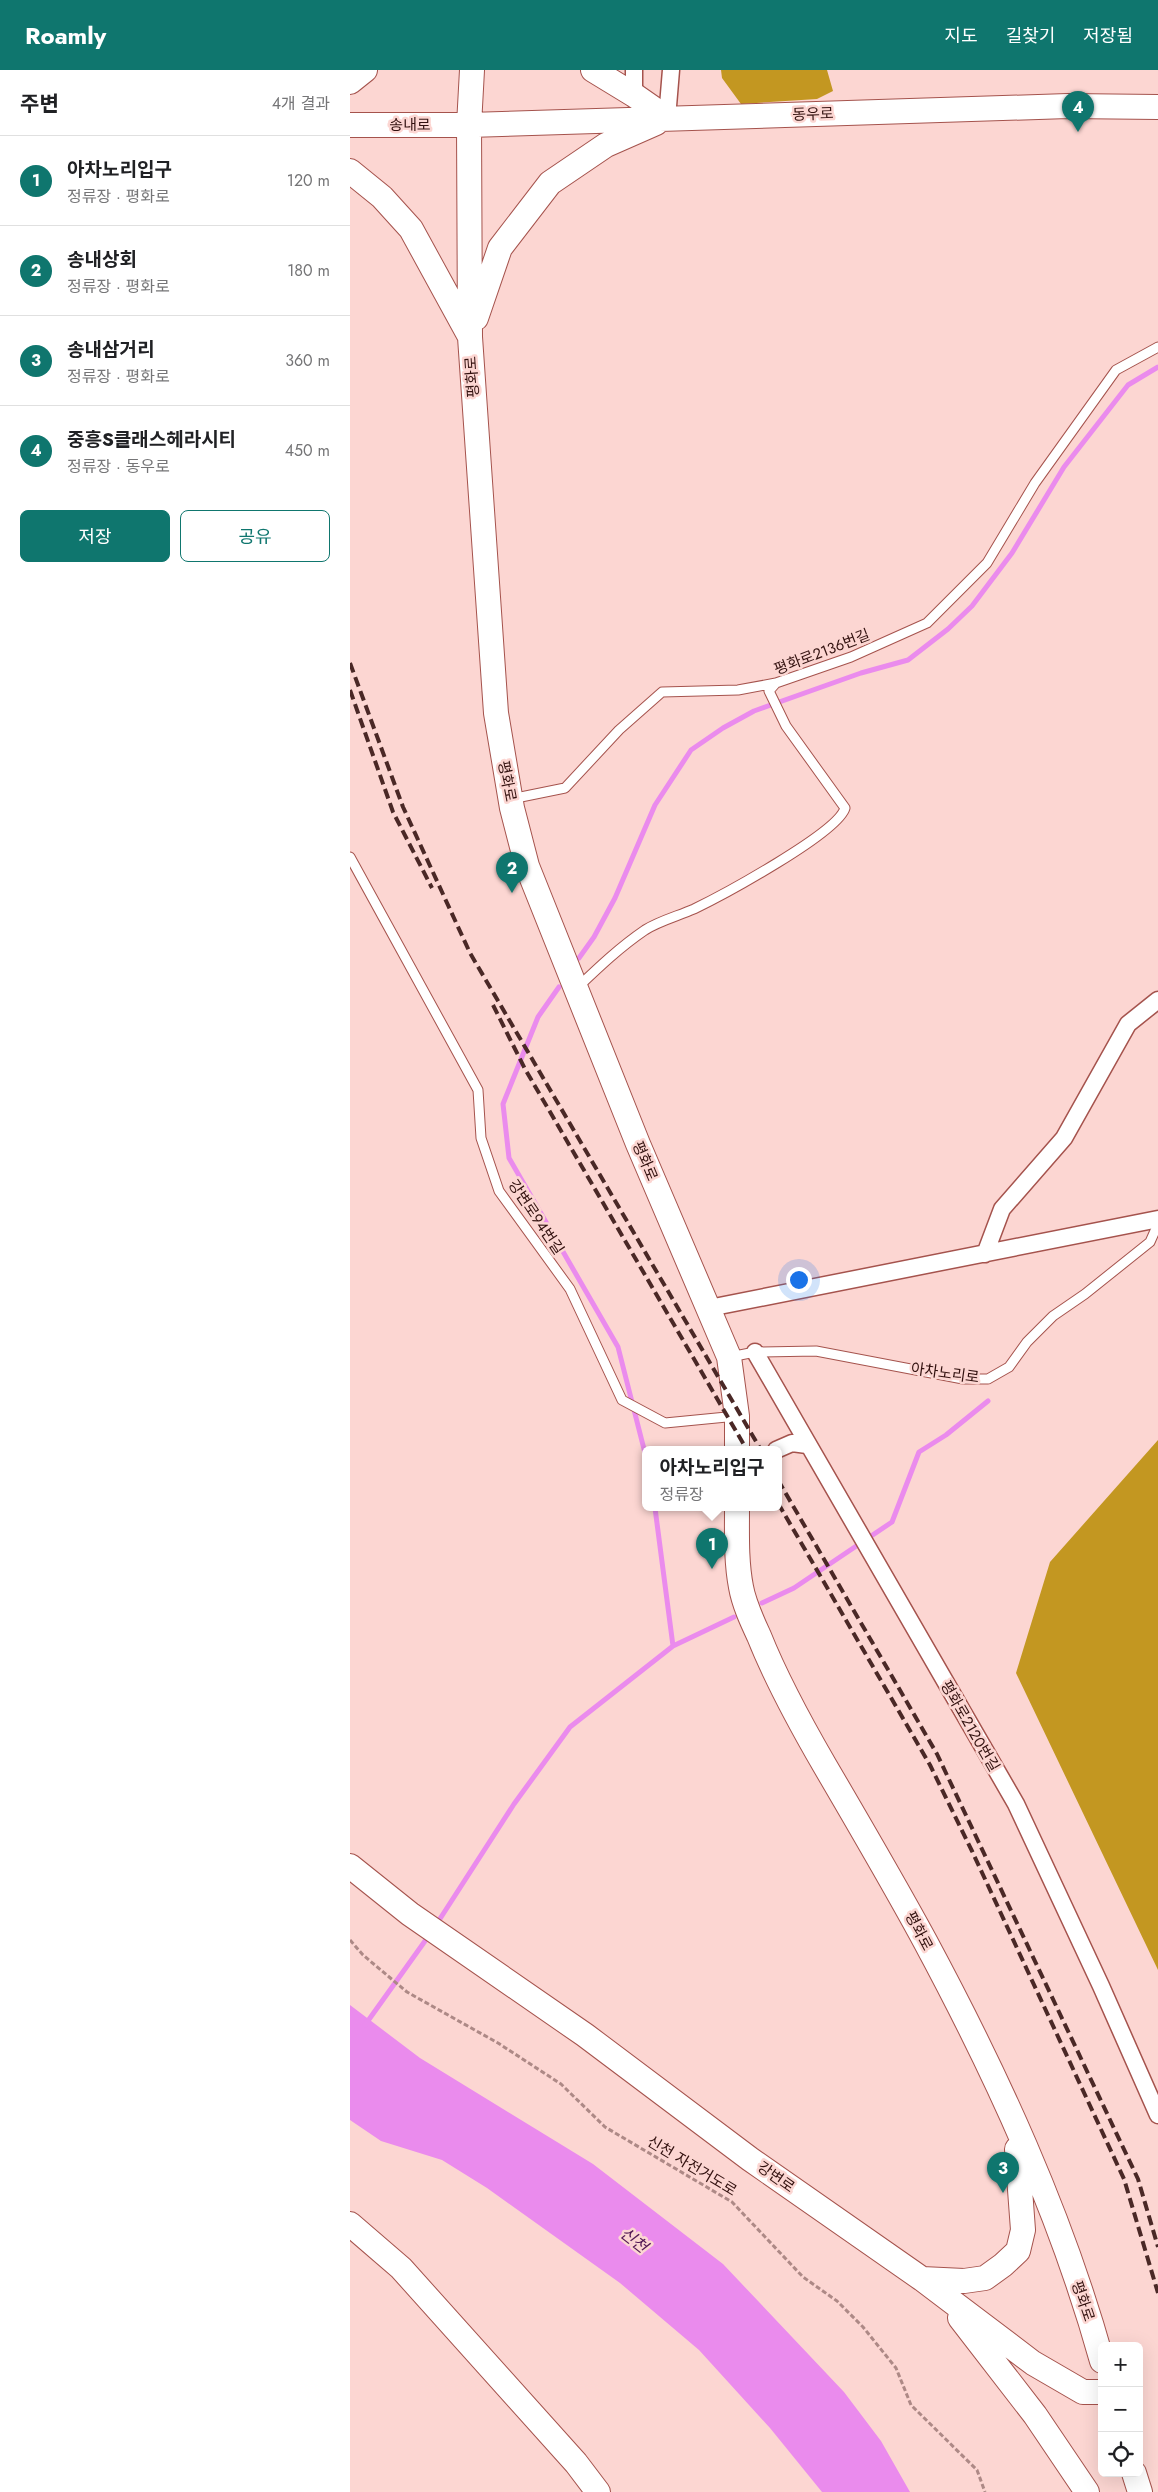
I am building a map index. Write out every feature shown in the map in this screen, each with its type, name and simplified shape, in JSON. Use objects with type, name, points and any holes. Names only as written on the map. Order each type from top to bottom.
[{"type":"main road","points":[[350,82],[364,70]]},
{"type":"main road","name":"평화로","points":[[472,70],[469,125],[470,337],[496,713],[511,799],[527,866],[638,1144],[730,1357],[737,1416],[737,1446]]},
{"type":"main road","points":[[593,70],[634,94],[667,118]]},
{"type":"main road","name":"동우로","points":[[469,125],[1068,106],[1158,107]]},
{"type":"main road","points":[[470,337],[500,248],[550,183],[606,145],[667,118]]},
{"type":"main road","name":"송내로","points":[[350,125],[469,125]]},
{"type":"main road","points":[[350,171],[382,197],[411,229],[470,337]]},
{"type":"main road","name":"평화로","points":[[737,1511],[738,1562],[741,1590],[773,1670],[788,1702],[890,1877],[971,2028],[1014,2120],[1052,2212],[1098,2348]]},
{"type":"main road","name":"강변로","points":[[350,1866],[410,1914],[585,2036],[750,2159],[922,2279],[1033,2363],[1083,2392],[1098,2392]]},
{"type":"main road","points":[[922,2279],[964,2281],[986,2278],[1018,2251],[1023,2230],[1014,2120]]},
{"type":"main road","points":[[350,2224],[401,2268],[576,2464],[598,2492]]},
{"type":"main road","points":[[942,2295],[1035,2415],[1087,2492]]},
{"type":"main road","points":[[1135,2477],[1140,2492]]},
{"type":"street","points":[[634,70],[634,94]]},
{"type":"street","points":[[667,118],[671,70]]},
{"type":"street","points":[[985,1254],[1002,1208],[1064,1138],[1128,1024],[1158,1000]]},
{"type":"street","points":[[709,1308],[1158,1219]]},
{"type":"street","name":"평화로2120번길","points":[[755,1352],[1016,1804],[1101,1986],[1158,2115]]},
{"type":"street","points":[[782,1447],[792,1443],[807,1445]]},
{"type":"lane","name":"평화로2136번길","points":[[576,989],[617,950],[646,929],[694,909],[760,873],[822,832],[843,815],[845,808],[786,726],[769,691],[776,682],[851,657],[927,623],[987,562],[1035,483],[1116,370],[1158,347]]},
{"type":"lane","points":[[511,799],[565,788],[619,730],[662,692],[738,690],[776,682]]},
{"type":"lane","name":"강변로94번길","points":[[350,857],[478,1090],[481,1138],[499,1191],[570,1290],[622,1400],[665,1423],[737,1416]]},
{"type":"lane","name":"아차노리로","points":[[730,1357],[755,1352],[816,1351],[963,1379],[988,1379],[1009,1367],[1027,1342],[1053,1316],[1086,1294],[1150,1242],[1158,1224]]},
{"type":"path","name":"신천 자전거도로","points":[[350,1940],[388,1978],[407,1992],[498,2043],[561,2084],[605,2127],[732,2202],[803,2277],[836,2301],[863,2328],[896,2368],[912,2405],[977,2470],[984,2492]]},
{"type":"shaded area","points":[[721,70],[827,70],[833,91],[817,99],[741,104],[722,78]]},
{"type":"shaded area","points":[[1158,1440],[1158,1970],[1016,1673],[1050,1562]]},
{"type":"water","name":"신천","points":[[350,2005],[420,2058],[593,2164],[723,2264],[844,2392],[881,2441],[910,2492],[822,2492],[770,2428],[699,2350],[620,2283],[487,2188],[442,2160],[381,2141],[350,2120]]},
{"type":"waterway","points":[[579,958],[594,937],[615,898],[655,805],[691,750],[723,728],[754,711],[861,673],[908,660],[948,629],[972,606],[1012,553],[1064,467],[1128,385],[1158,367]]},
{"type":"waterway","points":[[559,987],[538,1017],[503,1104],[509,1158],[618,1347],[643,1446]]},
{"type":"waterway","points":[[762,1603],[794,1588],[892,1522],[919,1452],[946,1435],[988,1401]]},
{"type":"waterway","points":[[436,1925],[514,1804],[570,1727],[673,1646],[655,1511]]},
{"type":"waterway","points":[[673,1646],[734,1617]]},
{"type":"waterway","points":[[365,2025],[430,1934]]},
{"type":"railway","points":[[350,663],[403,807],[470,953],[759,1446]]},
{"type":"railway","points":[[350,690],[393,812],[432,888]]},
{"type":"railway","points":[[493,1005],[525,1069],[745,1446]]},
{"type":"railway","points":[[782,1487],[937,1754],[1138,2179],[1158,2247]]},
{"type":"railway","points":[[782,1510],[930,1765],[972,1851],[1124,2179],[1158,2293]]},
{"type":"place","name":"중흥S클래스헤라시티","points":[[1078,132]]},
{"type":"place","name":"송내상회","points":[[512,893]]},
{"type":"place","name":"아차노리입구","points":[[712,1569]]},
{"type":"place","name":"송내삼거리","points":[[1003,2193]]}]
